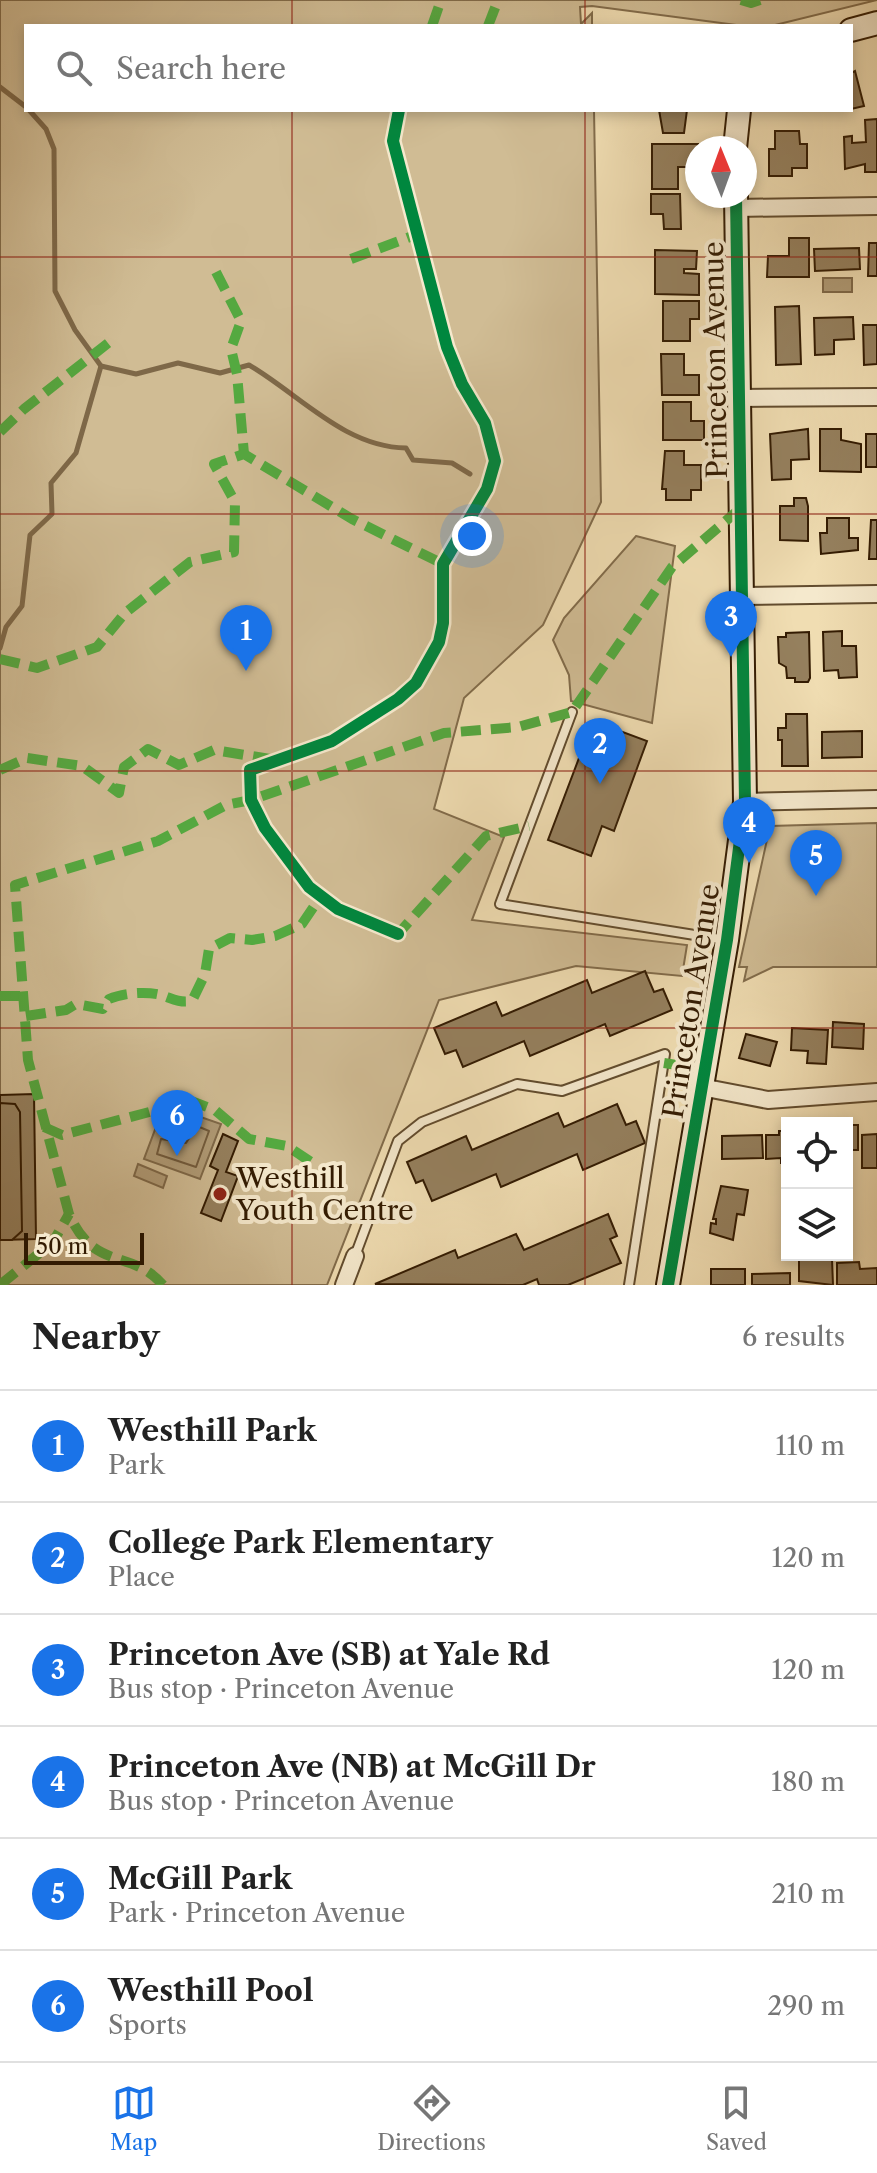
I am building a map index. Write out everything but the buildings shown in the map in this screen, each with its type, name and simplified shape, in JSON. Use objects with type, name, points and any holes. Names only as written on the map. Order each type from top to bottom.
[{"type":"street","points":[[853,29],[877,23]]},
{"type":"street","points":[[736,136],[739,112]]},
{"type":"street","points":[[757,203],[877,206]]},
{"type":"street","name":"Princeton Avenue","points":[[668,1285],[727,940],[745,802],[736,208]]},
{"type":"street","points":[[740,398],[877,397]]},
{"type":"street","points":[[743,596],[877,594]]},
{"type":"street","points":[[745,802],[877,799]]},
{"type":"street","points":[[701,1087],[768,1100],[877,1092]]},
{"type":"street","points":[[344,1285],[355,1256]]},
{"type":"lane","points":[[572,712],[500,904],[727,940]]},
{"type":"lane","points":[[355,1256],[398,1141],[422,1122],[517,1084],[562,1091],[665,1054],[629,1285]]},
{"type":"shaded area","points":[[0,0],[877,0],[779,24],[729,24],[592,6],[580,7],[581,24],[24,24],[24,112],[594,112],[601,502],[543,625],[464,698],[434,809],[504,837],[472,920],[687,945],[682,976],[576,966],[439,1000],[327,1285],[0,1285]]},
{"type":"shaded area","points":[[592,13],[592,24],[581,24]]},
{"type":"shaded area","points":[[636,536],[675,546],[652,723],[571,701],[569,675],[553,640],[564,618]]},
{"type":"shaded area","points":[[877,823],[877,967],[773,967],[744,981],[747,967],[739,967],[770,826]]},
{"type":"water","points":[[823,278],[852,278],[852,292],[823,292]]},
{"type":"water","points":[[192,1114],[221,1124],[200,1179],[144,1159],[156,1127],[183,1137]]},
{"type":"water","points":[[138,1164],[167,1176],[163,1188],[134,1176]]},
{"type":"waterway","points":[[0,87],[24,105]]},
{"type":"waterway","points":[[31,112],[46,129],[54,149],[55,291],[75,330],[101,366],[136,374],[178,363],[220,373],[249,365],[323,417],[362,439],[406,448],[413,460],[452,463],[470,474]]},
{"type":"waterway","points":[[0,648],[6,627],[22,606],[30,535],[52,514],[51,483],[76,453],[101,366]]},
{"type":"marked path","points":[[433,24],[441,0]]},
{"type":"marked path","points":[[489,24],[498,0]]},
{"type":"marked path","points":[[741,0],[751,3],[760,0]]},
{"type":"marked path","points":[[351,259],[418,234]]},
{"type":"marked path","points":[[216,272],[241,321],[231,349],[237,374],[244,454]]},
{"type":"marked path","points":[[0,432],[24,409],[112,340]]},
{"type":"marked path","points":[[0,659],[37,668],[97,647],[125,613],[190,562],[234,552],[235,502],[214,464],[244,454],[352,519],[443,564]]},
{"type":"marked path","points":[[163,1285],[138,1266],[101,1252],[90,1244],[69,1214],[28,1060],[15,885],[158,841],[226,805],[251,800],[444,733],[518,727],[572,712],[672,567],[742,507]]},
{"type":"marked path","points":[[0,770],[27,758],[82,766],[119,793],[124,767],[148,749],[179,765],[214,750],[270,759]]},
{"type":"marked path","points":[[394,932],[398,934],[486,836],[529,826]]},
{"type":"marked path","points":[[26,1016],[66,1010],[76,1004],[103,1009],[109,999],[135,993],[192,1001],[205,974],[209,949],[230,938],[252,940],[275,936],[302,924],[321,896]]},
{"type":"marked path","points":[[0,996],[25,996]]},
{"type":"marked path","points":[[664,1063],[689,1067]]},
{"type":"marked path","points":[[44,1127],[62,1135],[191,1101],[215,1110],[249,1139],[287,1146],[311,1162]]},
{"type":"marked path","points":[[0,1285],[53,1242],[69,1214]]},
{"type":"cycle path","points":[[398,934],[338,909],[309,887],[265,828],[251,800],[250,770],[332,741],[398,699],[416,683],[439,642],[443,623],[443,564],[487,489],[495,461],[485,423],[462,384],[447,347],[393,141],[399,112]]},
{"type":"cycle path","points":[[668,1285],[727,940],[745,802],[736,208]]},
{"type":"place","name":"Princeton Ave (SB) at Yale Rd","points":[[731,657]]},
{"type":"place","name":"Westhill Park","points":[[246,671]]},
{"type":"place","name":"College Park Elementary","points":[[600,784]]},
{"type":"place","name":"Princeton Ave (NB) at McGill Dr","points":[[749,863]]},
{"type":"place","name":"McGill Park","points":[[816,896]]},
{"type":"place","name":"Westhill Pool","points":[[177,1156]]},
{"type":"place","name":"Westhill Youth Centre","points":[[220,1194]]}]
